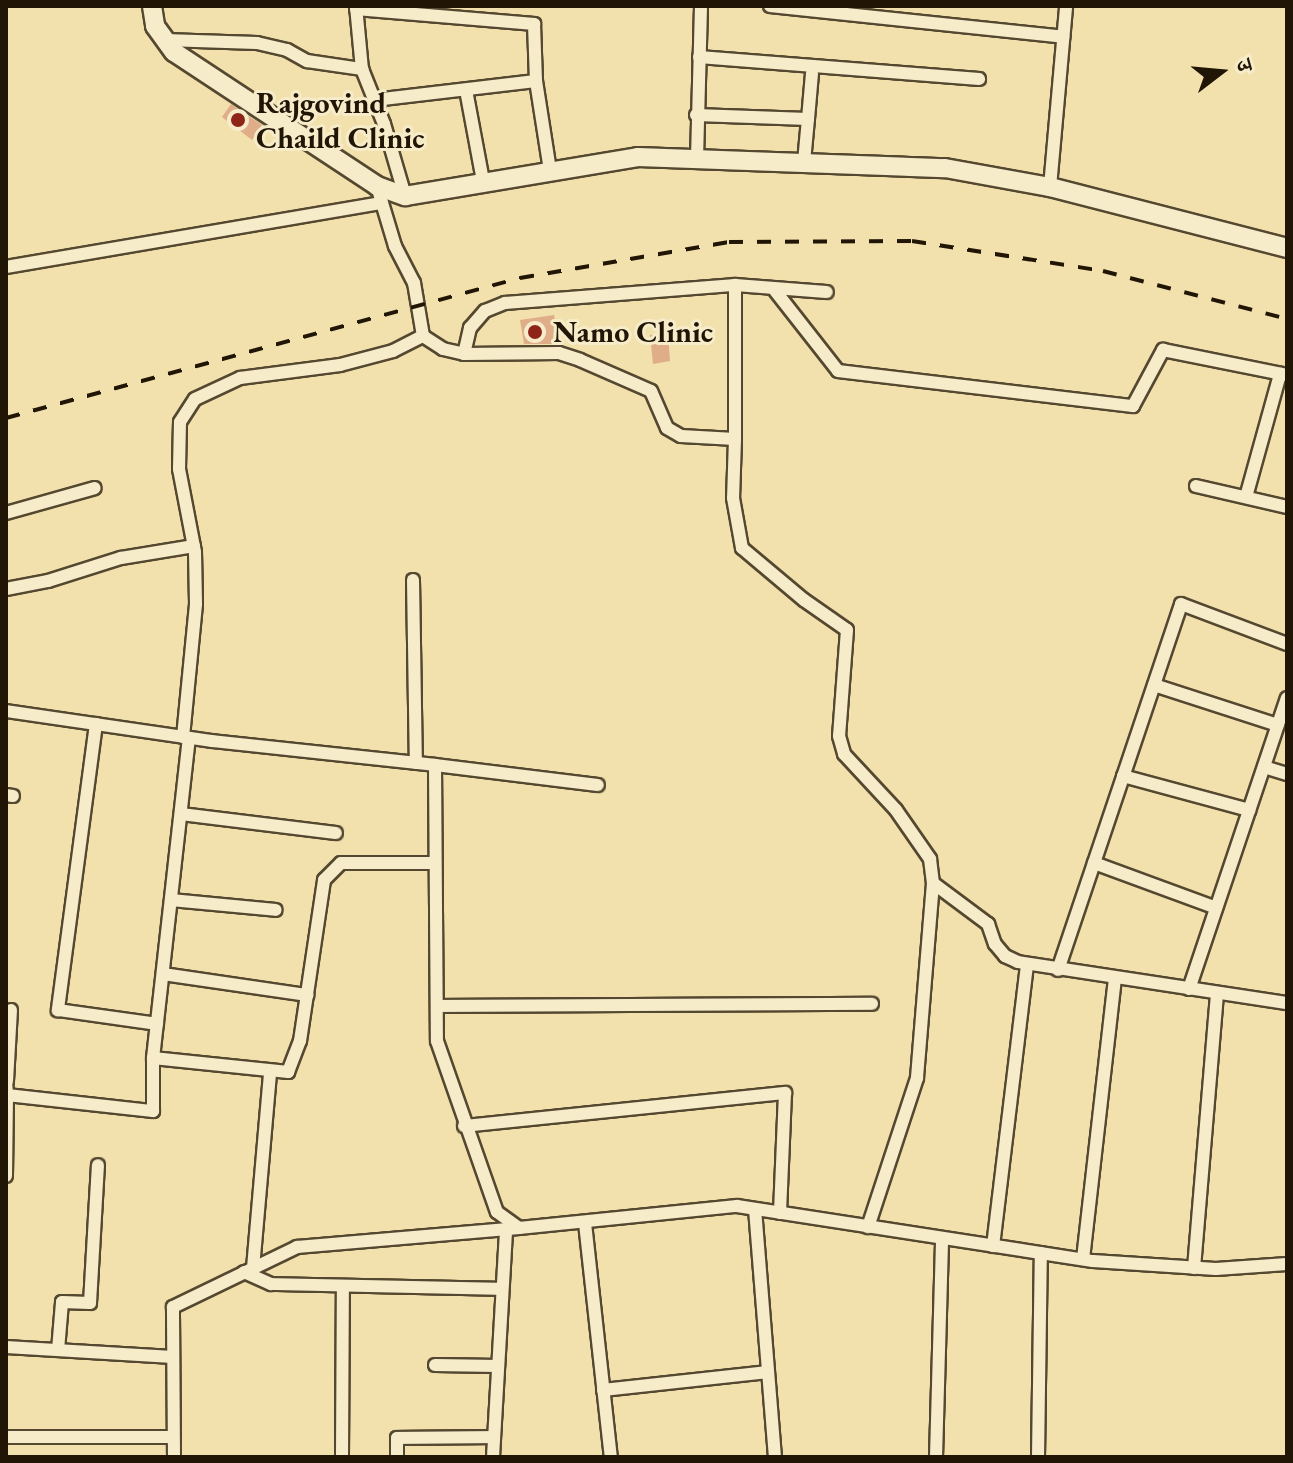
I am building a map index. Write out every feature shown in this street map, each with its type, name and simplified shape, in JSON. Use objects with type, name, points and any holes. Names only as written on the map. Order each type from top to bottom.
[{"type":"street","points":[[152,6],[155,26],[174,52],[380,194],[395,246],[414,283],[423,336],[443,349],[464,354],[559,353],[602,367],[651,391],[667,428],[681,436],[735,439]]},
{"type":"street","points":[[697,159],[701,6]]},
{"type":"street","points":[[770,6],[1063,37]]},
{"type":"street","points":[[1050,187],[1066,6]]},
{"type":"street","points":[[405,196],[362,69],[356,8],[534,24],[536,81],[550,170]]},
{"type":"street","points":[[165,40],[257,43],[287,50],[307,61],[362,69]]},
{"type":"street","points":[[699,57],[979,79]]},
{"type":"street","points":[[804,162],[812,73]]},
{"type":"street","points":[[374,100],[536,81]]},
{"type":"street","points":[[466,90],[483,181]]},
{"type":"street","points":[[696,115],[808,119]]},
{"type":"street","points":[[6,267],[380,194],[405,196],[638,157],[945,168],[1050,187],[1287,248]]},
{"type":"street","points":[[464,354],[470,328],[485,311],[505,303],[735,285],[827,292]]},
{"type":"street","points":[[735,285],[733,498],[742,548],[804,600],[847,630],[839,736],[844,754],[896,810],[930,859],[933,883],[917,1078],[868,1227]]},
{"type":"street","points":[[773,288],[838,371],[1133,406],[1163,350],[1284,375],[1246,497]]},
{"type":"street","points":[[7,1095],[153,1111],[153,1058],[181,814],[196,604],[194,546],[179,453],[180,422],[195,399],[240,378],[340,365],[393,351],[423,336]]},
{"type":"street","points":[[1196,486],[1287,507]]},
{"type":"street","points":[[6,513],[95,488]]},
{"type":"street","points":[[6,589],[48,581],[121,558],[194,546]]},
{"type":"street","points":[[413,580],[416,763]]},
{"type":"street","points":[[1058,970],[1181,604],[1287,644]]},
{"type":"street","points":[[1154,685],[1278,725]]},
{"type":"street","points":[[1189,989],[1287,698]]},
{"type":"street","points":[[6,711],[186,738],[598,785]]},
{"type":"street","points":[[96,724],[58,1010],[157,1024]]},
{"type":"street","points":[[435,765],[437,1041],[464,1126],[497,1212],[512,1229]]},
{"type":"street","points":[[1264,767],[1287,774]]},
{"type":"street","points":[[1123,776],[1249,810]]},
{"type":"street","points":[[181,814],[336,833]]},
{"type":"street","points":[[153,1058],[288,1072],[300,1041],[324,880],[341,863],[435,863]]},
{"type":"street","points":[[1094,863],[1216,908]]},
{"type":"street","points":[[933,883],[988,924],[995,944],[1005,956],[1027,964],[1287,1003]]},
{"type":"street","points":[[171,900],[276,910]]},
{"type":"street","points":[[993,1246],[1027,964]]},
{"type":"street","points":[[163,974],[307,995]]},
{"type":"street","points":[[1083,1259],[1115,978]]},
{"type":"street","points":[[1194,1268],[1217,993]]},
{"type":"street","points":[[437,1006],[872,1004]]},
{"type":"street","points":[[6,1176],[11,1010]]},
{"type":"street","points":[[248,1270],[270,1072]]},
{"type":"street","points":[[464,1126],[785,1093],[780,1213]]},
{"type":"street","points":[[58,1350],[62,1302],[90,1303],[98,1165]]},
{"type":"street","points":[[174,1457],[173,1307],[297,1247],[585,1223],[737,1206],[1083,1259],[1194,1268],[1287,1264]]},
{"type":"street","points":[[755,1209],[775,1457]]},
{"type":"street","points":[[585,1223],[611,1457]]},
{"type":"street","points":[[493,1457],[502,1289],[512,1229]]},
{"type":"street","points":[[936,1457],[942,1238]]},
{"type":"street","points":[[1038,1457],[1041,1253]]},
{"type":"street","points":[[248,1270],[271,1284],[502,1289]]},
{"type":"street","points":[[342,1457],[343,1286]]},
{"type":"street","points":[[6,1347],[173,1357]]},
{"type":"street","points":[[435,1365],[498,1366]]},
{"type":"street","points":[[603,1390],[768,1372]]},
{"type":"street","points":[[6,1437],[173,1437]]},
{"type":"street","points":[[397,1457],[397,1438],[493,1437]]},
{"type":"building","points":[[231,104],[262,125],[252,140],[222,117]]},
{"type":"building","points":[[554,315],[559,344],[524,344],[520,320]]},
{"type":"building","points":[[668,333],[670,361],[653,364],[650,335]]},
{"type":"railway","points":[[6,418],[520,278],[729,242],[912,241],[1103,271],[1287,319]]},
{"type":"place","name":"Rajgovind Chaild Clinic","points":[[238,120]]},
{"type":"place","name":"Namo Clinic","points":[[535,332]]}]
